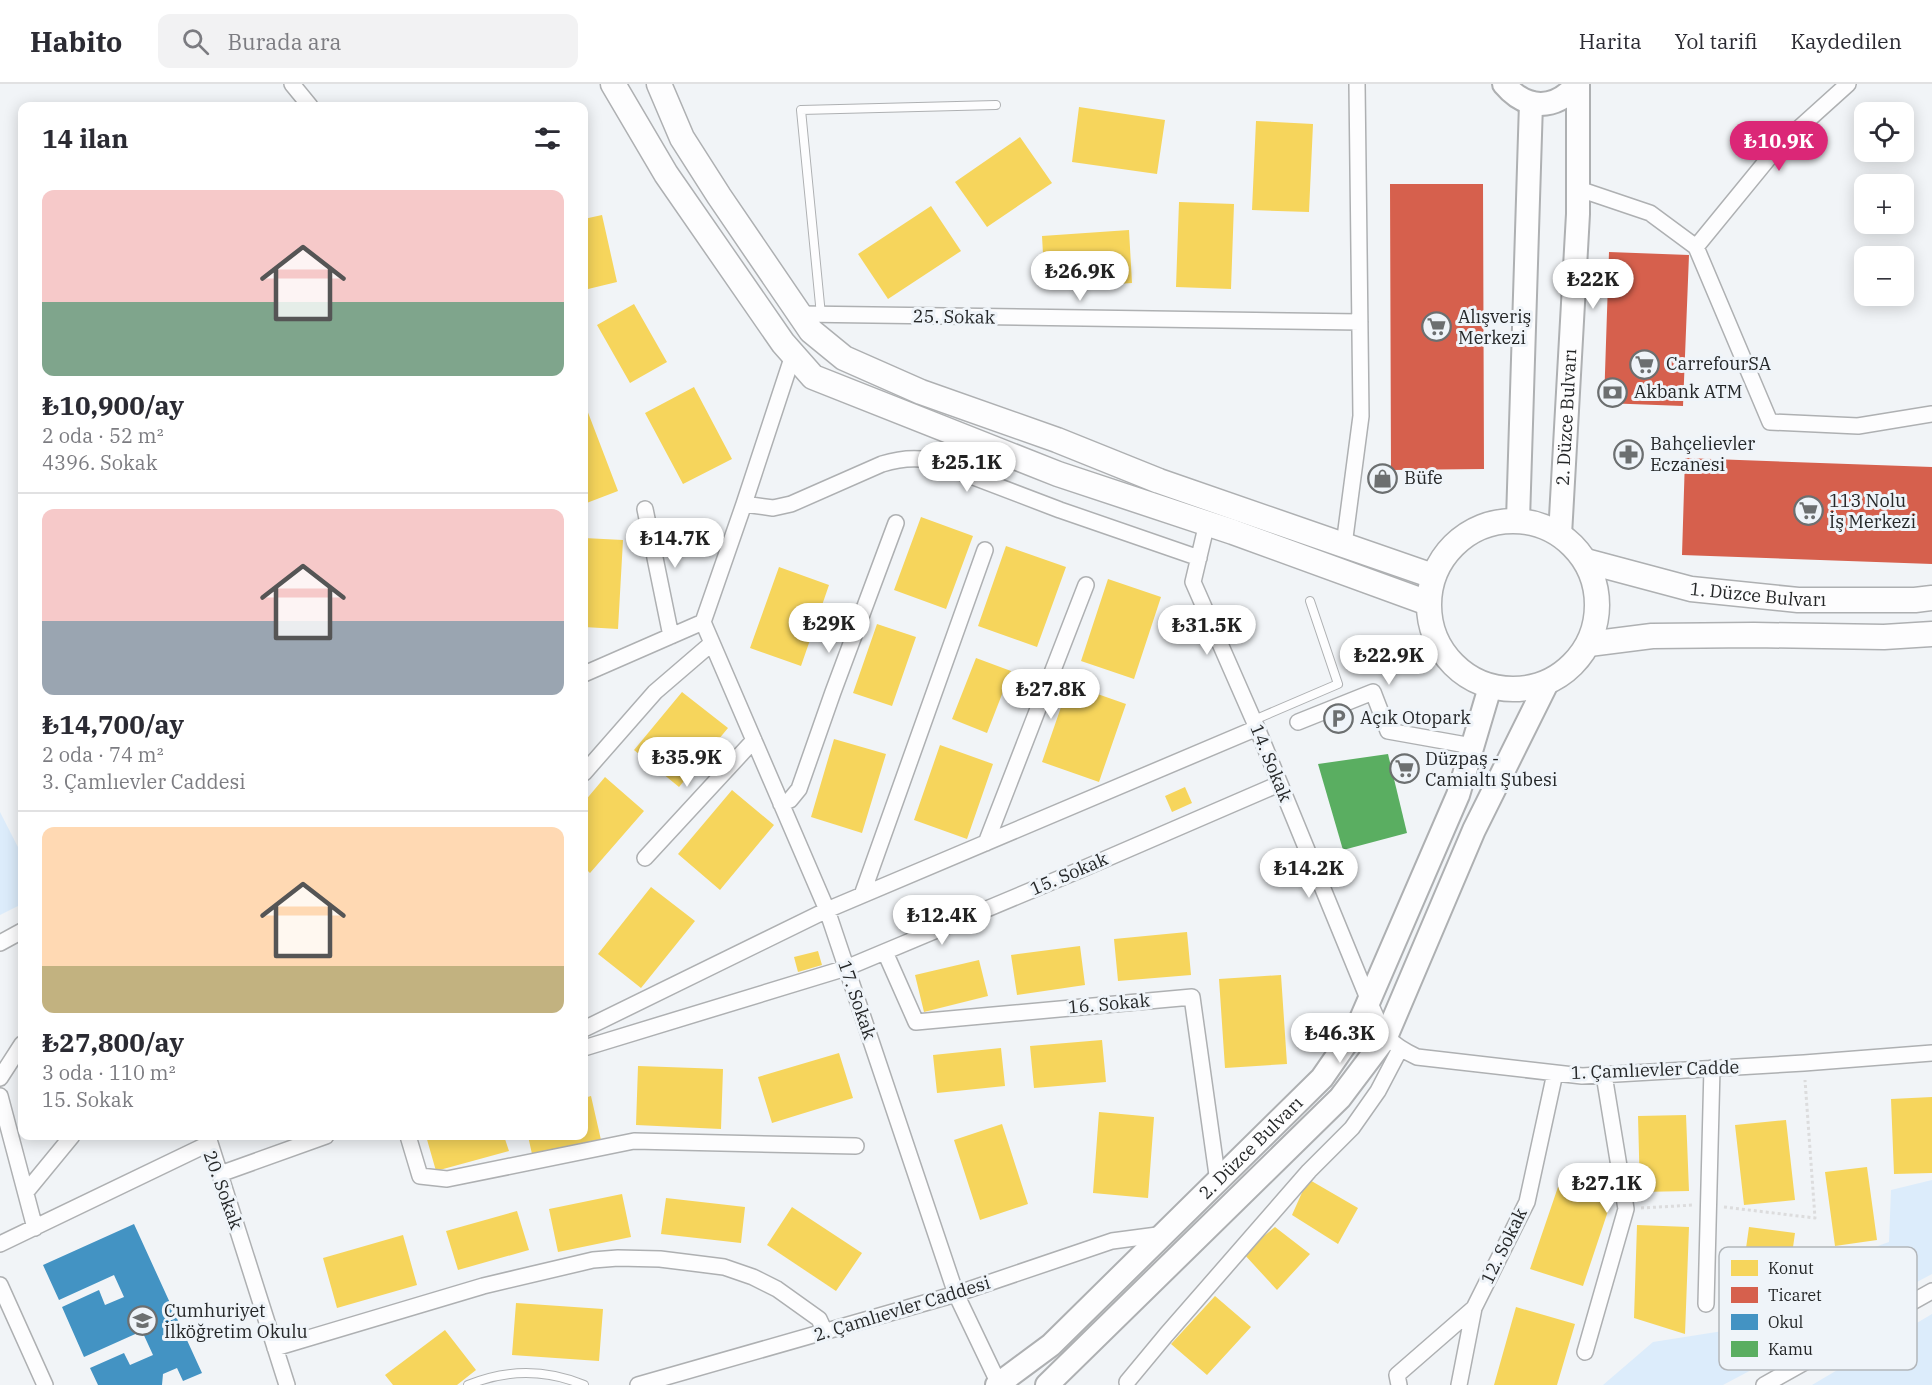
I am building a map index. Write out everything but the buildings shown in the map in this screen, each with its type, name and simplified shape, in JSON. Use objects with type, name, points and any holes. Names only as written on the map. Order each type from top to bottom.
[{"type":"main road","points":[[613,84],[666,174],[783,343],[813,377],[1058,474],[1207,523],[1428,603]]},
{"type":"main road","points":[[624,84],[633,86],[644,84]]},
{"type":"main road","points":[[659,84],[682,138],[719,196],[811,315],[811,331],[844,358],[921,392],[1057,440],[1159,481],[1433,576]]},
{"type":"main road","points":[[1518,520],[1545,526],[1560,535],[1568,540],[1586,561],[1597,587],[1598,616],[1589,644],[1572,667],[1547,683],[1519,690],[1490,687],[1465,675],[1444,655],[1432,630],[1428,603],[1433,576],[1446,552],[1466,534],[1491,523],[1518,520]]},
{"type":"main road","name":"1. Düzce Bulvarı","points":[[1586,561],[1691,589],[1798,600],[1932,598]]},
{"type":"main road","name":"1. Düzce Bulvarı","points":[[1589,644],[1652,636],[1754,635],[1884,638],[1932,634]]},
{"type":"street","points":[[292,84],[307,102]]},
{"type":"street","points":[[1344,545],[1361,416],[1357,84]]},
{"type":"street","points":[[1504,84],[1520,99],[1544,104],[1558,100],[1577,84]]},
{"type":"street","name":"2. Düzce Bulvarı","points":[[1560,535],[1579,189],[1577,84]]},
{"type":"street","points":[[1696,247],[1777,148],[1848,84]]},
{"type":"street","points":[[1518,520],[1531,103]]},
{"type":"street","points":[[1579,189],[1650,213],[1696,247],[1770,422],[1858,426],[1932,414]]},
{"type":"street","name":"25. Sokak","points":[[811,315],[1360,322]]},
{"type":"street","points":[[588,672],[703,622],[793,355]]},
{"type":"street","points":[[744,504],[773,508],[791,504],[882,464],[894,460],[917,458],[1199,558]]},
{"type":"street","points":[[645,509],[672,636]]},
{"type":"street","points":[[781,804],[790,800],[799,789],[896,523]]},
{"type":"street","name":"14. Sokak","points":[[1207,523],[1193,582],[1256,724],[1369,1001],[1393,1043]]},
{"type":"street","points":[[862,895],[985,550]]},
{"type":"street","points":[[986,843],[1086,585]]},
{"type":"street","name":"17. Sokak","points":[[703,622],[827,910],[956,1294],[998,1384]]},
{"type":"street","points":[[588,768],[655,692],[712,643]]},
{"type":"street","name":"2. Düzce Bulvarı","points":[[1047,1385],[1340,1098],[1393,1043],[1474,830],[1547,683]]},
{"type":"street","name":"2. Düzce Bulvarı","points":[[998,1384],[1051,1345],[1322,1078],[1358,1026],[1458,795],[1490,687]]},
{"type":"street","points":[[1298,722],[1373,692],[1389,731],[1472,746]]},
{"type":"street","points":[[588,1027],[827,910],[1256,724]]},
{"type":"street","points":[[645,858],[754,740]]},
{"type":"street","name":"15. Sokak","points":[[588,1047],[846,968],[1279,784]]},
{"type":"street","points":[[0,943],[18,933]]},
{"type":"street","name":"16. Sokak","points":[[885,952],[916,1022],[1192,997],[1218,1182]]},
{"type":"street","points":[[1127,1383],[1309,1171],[1352,1128],[1378,1091],[1393,1043]]},
{"type":"street","name":"1. Çamlıevler Cadde","points":[[1393,1043],[1417,1058],[1582,1076],[1932,1053]]},
{"type":"street","points":[[0,1078],[18,1050]]},
{"type":"street","points":[[1706,1304],[1712,1068]]},
{"type":"street","name":"12. Sokak","points":[[1399,1385],[1397,1375],[1474,1308],[1527,1202],[1555,1073]]},
{"type":"street","points":[[1585,1352],[1626,1209],[1604,1075]]},
{"type":"street","points":[[0,1096],[35,1228]]},
{"type":"street","points":[[26,1192],[69,1140]]},
{"type":"street","name":"20. Sokak","points":[[0,1244],[209,1140]]},
{"type":"street","name":"20. Sokak","points":[[211,1140],[287,1385]]},
{"type":"street","points":[[220,1174],[315,1140]]},
{"type":"street","points":[[409,1140],[420,1176],[447,1179],[634,1141],[856,1146]]},
{"type":"street","name":"2. Çamlıevler Caddesi","points":[[638,1385],[956,1294],[1112,1241],[1164,1234]]},
{"type":"street","points":[[275,1348],[483,1286],[593,1260],[618,1258],[660,1259],[724,1267],[753,1277],[777,1290],[819,1319],[825,1332]]},
{"type":"street","points":[[0,1285],[45,1385]]},
{"type":"street","points":[[1917,1299],[1932,1291]]},
{"type":"street","points":[[1459,1385],[1474,1308]]},
{"type":"street","points":[[1764,1385],[1791,1370]]},
{"type":"lane","points":[[811,315],[801,110],[996,105]]},
{"type":"lane","points":[[1256,724],[1338,684],[1310,601]]},
{"type":"lane","points":[[468,1385],[496,1375],[525,1372],[553,1374],[584,1385]]},
{"type":"path","points":[[1626,1209],[1708,1205],[1815,1218],[1804,1063]]},
{"type":"shaded area","points":[[0,812],[18,847],[18,906],[0,915]]},
{"type":"shaded area","points":[[1932,1180],[1932,1274],[1917,1282],[1917,1247],[1875,1247],[1889,1242],[1891,1190]]},
{"type":"shaded area","points":[[1932,1314],[1932,1385],[1812,1385],[1837,1370],[1917,1370],[1917,1323]]},
{"type":"shaded area","points":[[1719,1332],[1719,1370],[1751,1370],[1723,1385],[1603,1385],[1653,1342]]},
{"type":"place","name":"Alışveriş Merkezi","points":[[1437,327]]},
{"type":"place","name":"CarrefourSA","points":[[1645,364]]},
{"type":"place","name":"Akbank ATM","points":[[1613,392]]},
{"type":"place","name":"Bahçelievler Eczanesi","points":[[1629,454]]},
{"type":"place","name":"Büfe","points":[[1383,478]]},
{"type":"place","name":"113 Nolu İş Merkezi","points":[[1808,511]]},
{"type":"place","name":"Açık Otopark","points":[[1339,718]]},
{"type":"place","name":"Düzpaş - Camialtı Şubesi","points":[[1404,769]]},
{"type":"place","name":"Cumhuriyet İlköğretim Okulu","points":[[143,1321]]}]
